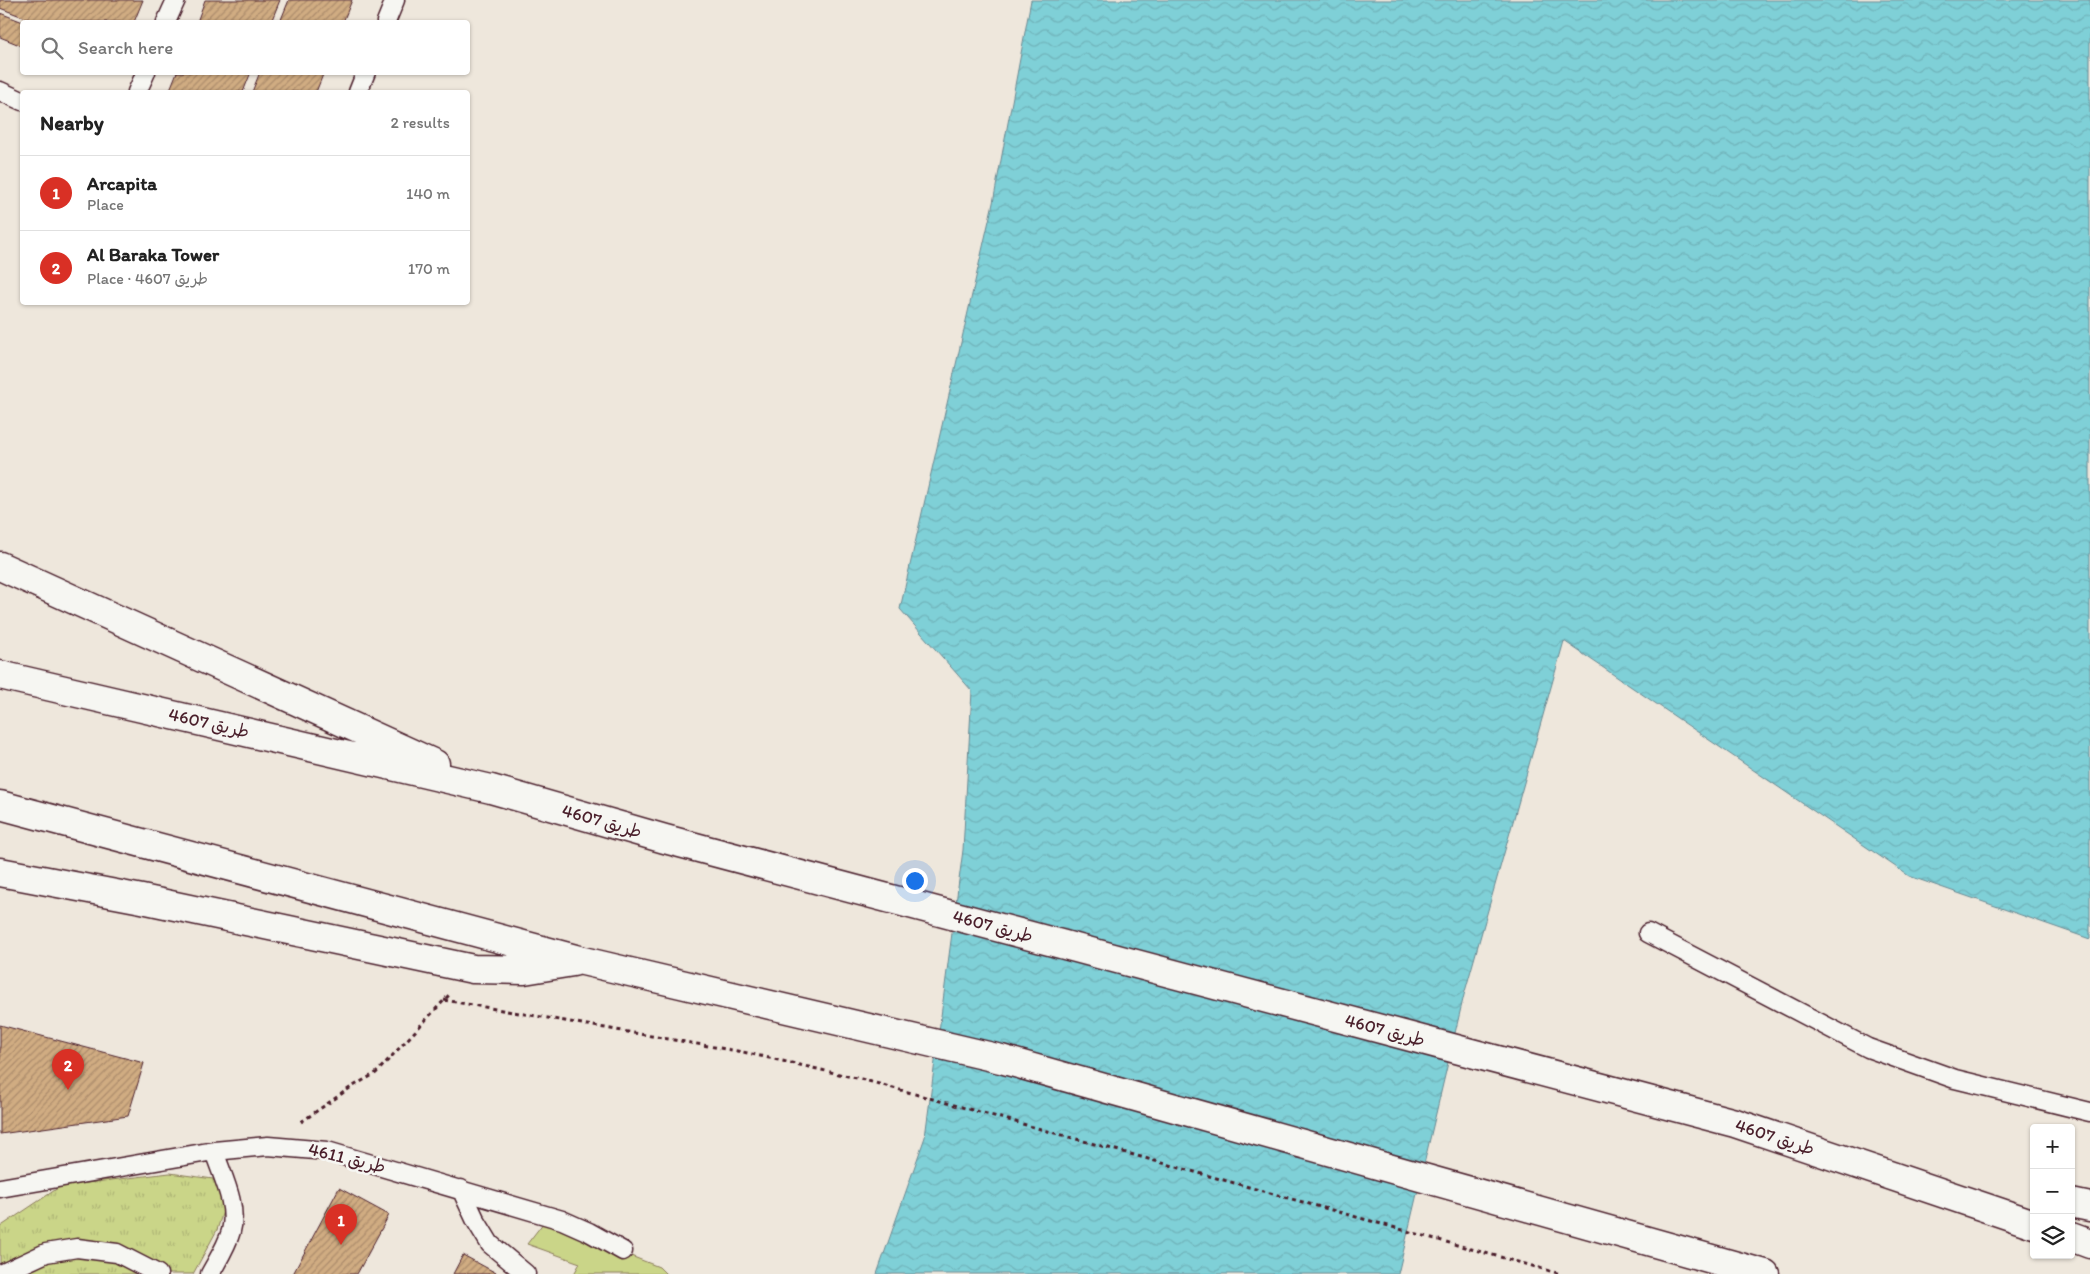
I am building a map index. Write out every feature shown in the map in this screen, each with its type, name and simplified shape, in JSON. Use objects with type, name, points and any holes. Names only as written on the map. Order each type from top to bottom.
[{"type":"main road","points":[[0,566],[491,789]]},
{"type":"main road","name":"طريق 4607","points":[[0,675],[491,789],[665,839],[1734,1123],[2030,1223]]},
{"type":"main road","points":[[0,805],[583,961],[1001,1059],[1765,1274]]},
{"type":"main road","points":[[0,872],[142,899],[473,969],[524,970],[583,961]]},
{"type":"main road","points":[[1979,1204],[2030,1204]]},
{"type":"main road","points":[[2075,1204],[2090,1207]]},
{"type":"main road","points":[[2075,1238],[2090,1244]]},
{"type":"lane","points":[[167,20],[176,0]]},
{"type":"lane","points":[[387,20],[395,0]]},
{"type":"lane","points":[[138,90],[145,75]]},
{"type":"lane","points":[[359,90],[365,75]]},
{"type":"lane","points":[[0,91],[20,100]]},
{"type":"lane","points":[[1648,933],[1868,1048],[1955,1079],[2090,1112]]},
{"type":"lane","name":"طريق 4611","points":[[0,1188],[214,1151],[268,1146],[327,1151],[562,1220],[589,1232],[623,1251]]},
{"type":"lane","points":[[210,1274],[231,1232],[232,1220],[229,1196],[214,1151]]},
{"type":"lane","points":[[461,1189],[476,1221],[490,1244],[526,1274]]},
{"type":"lane","points":[[1,1274],[46,1253],[78,1248],[117,1253],[158,1274]]},
{"type":"path","points":[[268,1146],[350,1088],[376,1073],[473,969]]},
{"type":"path","points":[[444,1000],[743,1052],[861,1079],[1562,1274]]},
{"type":"green space","points":[[170,1173],[213,1179],[226,1202],[217,1230],[193,1274],[0,1274],[0,1227],[61,1186]]},
{"type":"green space","points":[[544,1222],[659,1267],[666,1274],[574,1274],[580,1263],[527,1244]]},
{"type":"water","points":[[1031,0],[2090,0],[2090,939],[1909,876],[1564,641],[1464,995],[1398,1274],[877,1274],[925,1137],[963,850],[972,691],[900,609],[993,203]]},
{"type":"building","points":[[0,0],[143,0],[135,20],[31,20],[0,8]]},
{"type":"building","points":[[205,0],[280,0],[272,20],[198,20]]},
{"type":"building","points":[[289,0],[352,0],[344,20],[281,20]]},
{"type":"building","points":[[0,13],[20,21],[20,45],[0,37]]},
{"type":"building","points":[[176,75],[250,75],[244,90],[170,90]]},
{"type":"building","points":[[259,75],[323,75],[317,90],[253,90]]},
{"type":"building","points":[[0,1025],[144,1063],[128,1116],[0,1134]]},
{"type":"building","points":[[339,1188],[389,1215],[357,1274],[293,1274]]},
{"type":"building","points":[[463,1255],[498,1274],[453,1274]]},
{"type":"place","name":"Al Baraka Tower","points":[[68,1090]]},
{"type":"place","name":"Arcapita","points":[[341,1245]]}]
